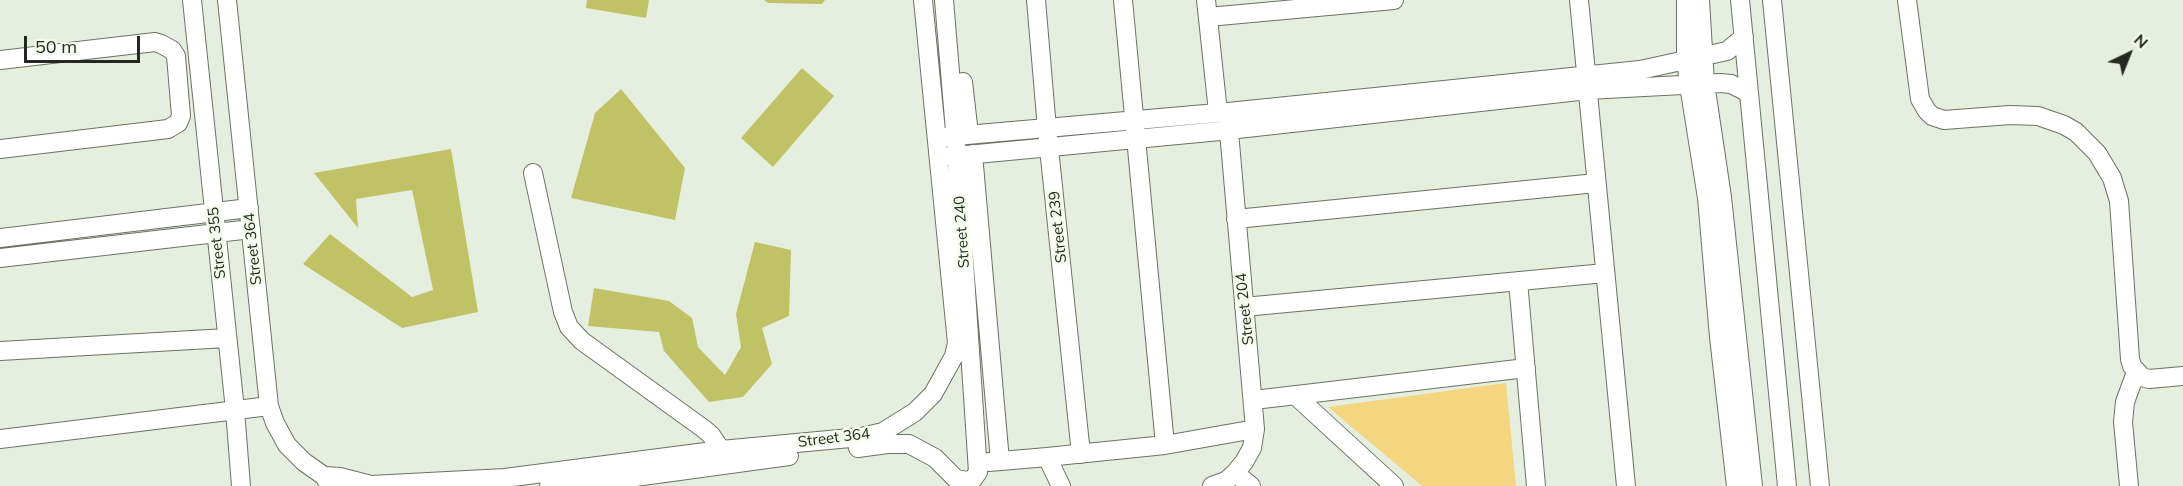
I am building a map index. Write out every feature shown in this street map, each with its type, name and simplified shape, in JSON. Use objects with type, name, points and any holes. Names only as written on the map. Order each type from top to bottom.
[{"type":"street","name":"Street 355","points":[[192,0],[241,486]]},
{"type":"street","name":"Street 364","points":[[227,0],[269,406],[275,423],[287,444],[327,481],[340,477],[371,485],[412,485],[591,479]]},
{"type":"street","name":"Street 364","points":[[618,476],[721,450],[861,437],[883,432],[915,412],[933,394],[954,356],[957,343],[923,0]]},
{"type":"street","name":"Street 240","points":[[944,0],[965,154],[969,478]]},
{"type":"street","points":[[954,0],[962,135]]},
{"type":"street","name":"Street 239","points":[[1036,0],[1081,454]]},
{"type":"street","points":[[1123,0],[1165,445]]},
{"type":"street","points":[[1207,9],[1394,0]]},
{"type":"street","points":[[1579,0],[1626,486]]},
{"type":"street","points":[[1686,0],[1697,84],[1736,486]]},
{"type":"street","points":[[1694,57],[1700,0]]},
{"type":"street","points":[[1740,0],[1787,486]]},
{"type":"street","points":[[1772,0],[1820,486]]},
{"type":"street","points":[[1908,0],[1920,99],[1932,116],[1944,120],[2024,114],[2051,119],[2082,137],[2105,165],[2112,178],[2119,201],[2130,359],[2136,372],[2149,379],[2183,376]]},
{"type":"street","name":"Street 204","points":[[1207,9],[1225,118],[1255,429],[1252,448],[1235,473],[1226,481],[1212,486]]},
{"type":"street","points":[[1587,82],[1727,51],[1744,37]]},
{"type":"street","points":[[0,60],[155,42],[172,50],[176,56],[181,116],[178,123],[168,129],[0,149]]},
{"type":"street","points":[[938,158],[1134,120],[1225,118],[1587,82],[1731,84],[1749,93]]},
{"type":"street","points":[[1697,84],[1723,208],[1753,486]]},
{"type":"street","points":[[937,138],[962,135],[1136,139],[1225,118]]},
{"type":"street","points":[[965,154],[1000,460]]},
{"type":"street","points":[[533,173],[563,312],[569,327],[582,341],[704,429],[721,450]]},
{"type":"street","points":[[1236,219],[1596,183]]},
{"type":"street","points":[[0,238],[249,208]]},
{"type":"street","points":[[0,258],[251,229]]},
{"type":"street","points":[[1244,307],[1605,273]]},
{"type":"street","points":[[1518,281],[1536,486]]},
{"type":"street","points":[[0,351],[227,338]]},
{"type":"street","points":[[1254,400],[1526,368]]},
{"type":"street","points":[[2129,486],[2123,422],[2125,402],[2136,372]]},
{"type":"street","points":[[1296,396],[1394,486]]},
{"type":"street","points":[[0,439],[269,406]]},
{"type":"street","points":[[969,478],[1000,460],[1165,445],[1255,429]]},
{"type":"street","name":"Street 364","points":[[549,486],[887,444],[909,444],[935,458],[956,479],[969,478]]},
{"type":"street","points":[[1047,457],[1061,486]]},
{"type":"street","points":[[1235,473],[1251,486]]},
{"type":"shaded area","points":[[1506,383],[1516,486],[1422,486],[1328,407]]},
{"type":"building","points":[[587,0],[649,0],[646,18],[586,8]]},
{"type":"building","points":[[764,0],[825,0],[822,4],[768,3]]},
{"type":"building","points":[[802,68],[834,96],[773,167],[741,138]]},
{"type":"building","points":[[621,89],[685,168],[675,220],[571,198],[595,113]]},
{"type":"building","points":[[451,149],[478,312],[402,328],[303,264],[330,234],[412,297],[433,290],[412,190],[356,199],[358,228],[314,173]]},
{"type":"building","points":[[755,242],[791,250],[789,316],[762,328],[772,364],[743,397],[709,402],[664,351],[659,332],[588,326],[594,288],[669,301],[692,318],[698,347],[725,375],[741,347],[736,314]]}]
